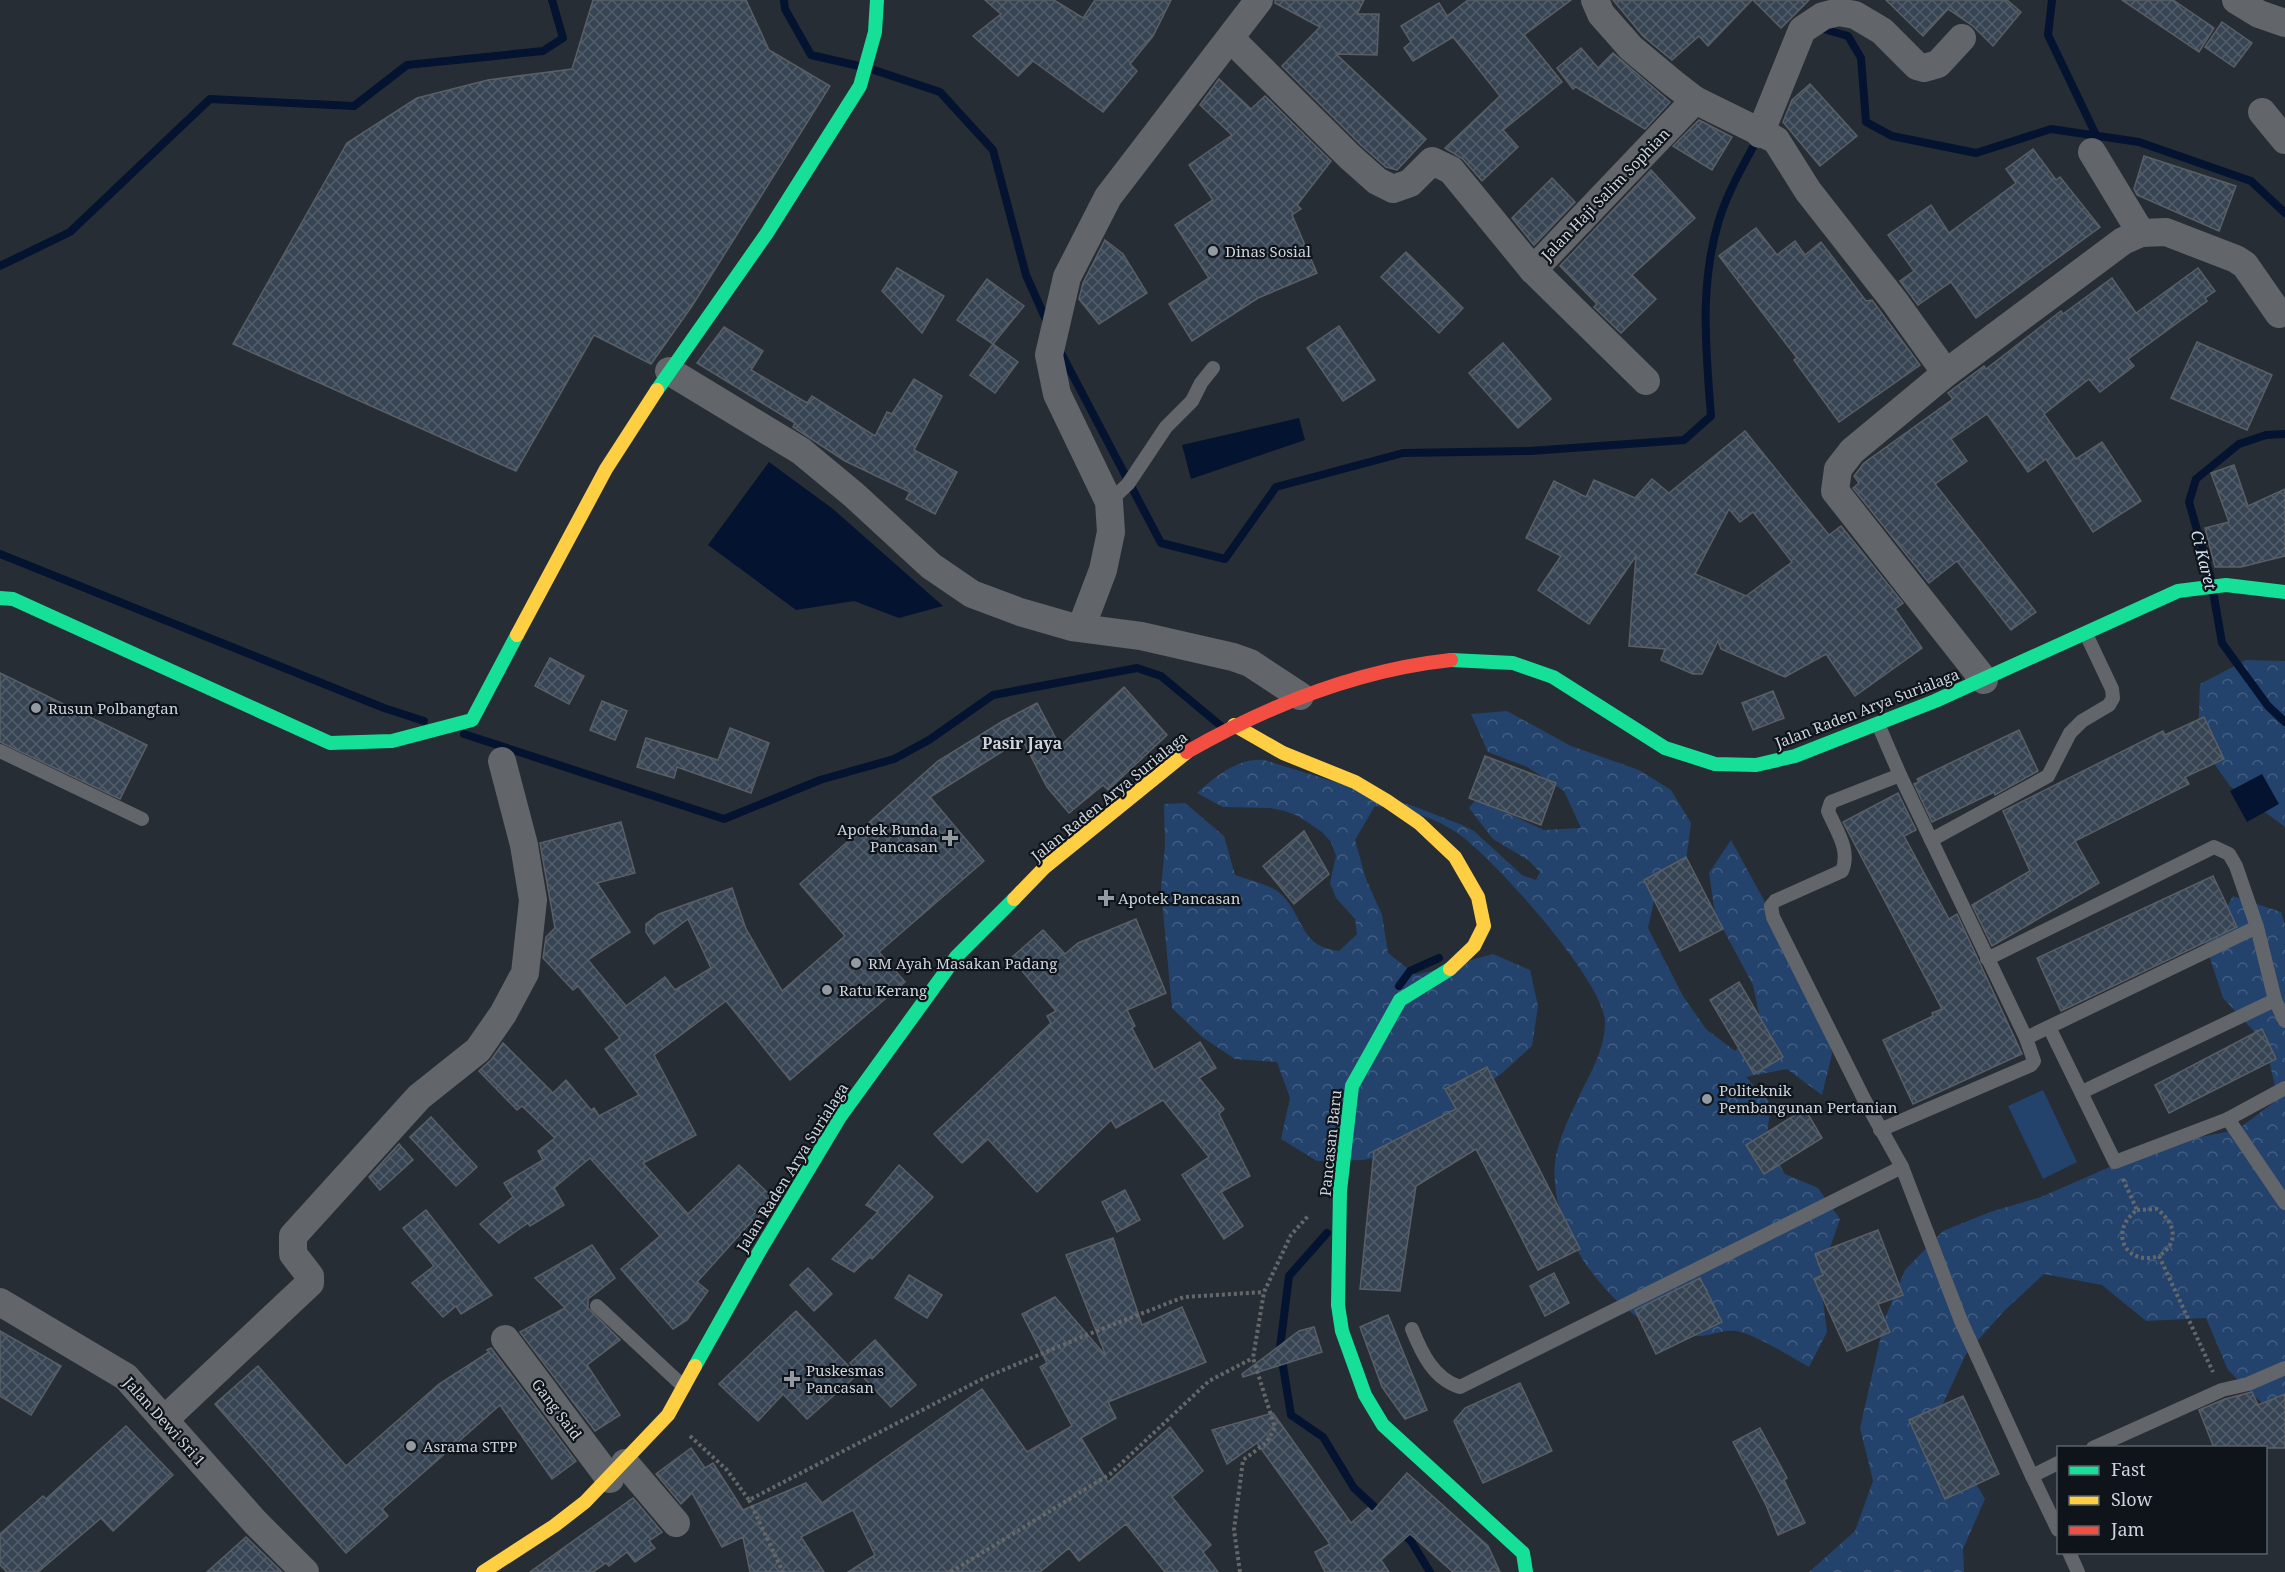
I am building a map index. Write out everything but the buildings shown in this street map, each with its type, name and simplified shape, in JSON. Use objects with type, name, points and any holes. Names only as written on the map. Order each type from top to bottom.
[{"type":"street","points":[[0,598],[13,599],[330,743],[392,741],[472,720],[606,469],[669,371],[767,233],[860,86],[875,32],[877,0]]},
{"type":"street","points":[[1081,628],[1103,570],[1119,493],[1057,394],[1049,355],[1067,277],[1108,197],[1259,0]]},
{"type":"street","points":[[1595,0],[1601,14],[1631,48],[1695,100],[1768,137],[1793,165],[1808,191],[1896,302],[1946,373]]},
{"type":"street","points":[[2236,0],[2259,14],[2285,23]]},
{"type":"street","points":[[1768,137],[1802,30],[1823,16],[1839,12],[1852,13],[1882,31],[1917,66],[1928,68],[1938,64],[1962,38]]},
{"type":"street","name":"Jalan Haji Salim Sophian","points":[[1231,39],[1299,109],[1377,182],[1394,189],[1410,183],[1432,161],[1451,171],[1533,270],[1695,100]]},
{"type":"street","points":[[2262,112],[2285,140]]},
{"type":"street","points":[[2092,152],[2141,233]]},
{"type":"street","points":[[1984,680],[1835,491],[1838,470],[1852,451],[1946,373],[2123,241],[2141,233],[2166,232],[2236,259],[2245,265],[2279,314]]},
{"type":"street","points":[[1533,270],[1646,381]]},
{"type":"street","points":[[669,371],[801,451],[954,584],[972,594],[1020,612],[1081,628],[1141,636],[1233,657],[1250,663],[1300,696]]},
{"type":"street","name":"Jalan Raden Arya Surialaga","points":[[483,1572],[554,1526],[618,1471],[668,1415],[759,1252],[840,1117],[956,957],[1045,867],[1181,755],[1205,740],[1300,696],[1355,678],[1425,663],[1472,658],[1517,662],[1550,675],[1626,723],[1653,745],[1694,761],[1743,766],[1790,758],[1878,724],[1984,680],[2187,588],[2239,584],[2285,592]]},
{"type":"street","name":"Pancasan Baru","points":[[1234,725],[1283,753],[1354,782],[1419,823],[1455,857],[1478,897],[1484,926],[1474,946],[1449,970],[1400,1000],[1352,1086],[1346,1156],[1340,1191],[1338,1305],[1342,1331],[1365,1395],[1383,1425],[1523,1553],[1526,1572]]},
{"type":"street","points":[[164,1420],[309,1283],[310,1276],[293,1254],[293,1236],[419,1097],[478,1050],[503,1014],[525,973],[534,900],[524,845],[502,760]]},
{"type":"street","name":"Jalan Dewi Sri 1","points":[[0,1302],[126,1377],[255,1522],[305,1572]]},
{"type":"street","name":"Gang Said","points":[[505,1339],[618,1471],[676,1523]]},
{"type":"lane","points":[[1119,493],[1148,457],[1166,427],[1192,400],[1201,383],[1213,368]]},
{"type":"lane","points":[[1931,840],[2048,776],[2070,733],[2082,721],[2109,705],[2114,698],[2112,689],[2086,634]]},
{"type":"lane","points":[[1878,724],[1900,775],[2026,1038],[2034,1061],[2031,1065],[1880,1130]]},
{"type":"lane","points":[[0,751],[142,819]]},
{"type":"lane","points":[[1900,775],[1831,802],[1828,812],[1845,848],[1846,861],[1842,871],[1775,901],[1771,906],[1773,917],[1880,1130],[1902,1167],[1961,1321],[2057,1528]]},
{"type":"lane","points":[[1988,959],[2205,849],[2214,847],[2229,854],[2236,866],[2257,927],[2275,1000],[2285,1021]]},
{"type":"lane","points":[[2026,1038],[2050,1029],[2257,927]]},
{"type":"lane","points":[[2082,1092],[2275,1000]]},
{"type":"lane","points":[[2050,1029],[2115,1162],[2228,1119],[2285,1088]]},
{"type":"lane","points":[[2228,1119],[2285,1203]]},
{"type":"lane","points":[[1412,1329],[1422,1353],[1446,1382],[1460,1387],[1902,1167]]},
{"type":"lane","points":[[597,1306],[684,1388]]},
{"type":"lane","points":[[2097,1446],[2222,1390],[2248,1384],[2285,1368]]},
{"type":"lane","points":[[2032,1476],[2057,1464]]},
{"type":"lane","points":[[2070,1554],[2078,1572]]},
{"type":"path","points":[[2115,1162],[2137,1210]]},
{"type":"path","points":[[1240,1572],[1234,1530],[1243,1460],[1266,1443],[1275,1428],[1253,1358],[1264,1292],[1291,1235],[1314,1209]]},
{"type":"path","points":[[2157,1209],[2170,1222],[2174,1231],[2168,1250],[2147,1260],[2134,1256],[2124,1246],[2121,1236],[2123,1224],[2137,1210],[2157,1209]]},
{"type":"path","points":[[2158,1256],[2222,1390]]},
{"type":"path","points":[[749,1500],[984,1378],[1084,1336],[1184,1297],[1264,1292]]},
{"type":"path","points":[[951,1572],[1110,1473],[1209,1381],[1253,1358]]},
{"type":"path","points":[[668,1415],[727,1470],[749,1500],[783,1572]]},
{"type":"green space","points":[[2246,660],[2285,661],[2285,827],[2230,786],[2198,741],[2200,684]]},
{"type":"green space","points":[[1507,711],[1571,746],[1639,770],[1671,790],[1691,823],[1686,861],[1657,888],[1648,928],[1683,996],[1706,1029],[1735,1051],[1761,1024],[1753,985],[1715,914],[1709,873],[1731,840],[1828,1017],[1832,1054],[1822,1095],[1787,1069],[1746,1077],[1771,1104],[1766,1142],[1785,1174],[1818,1188],[1840,1219],[1827,1256],[1822,1294],[1827,1332],[1809,1367],[1773,1346],[1744,1333],[1731,1331],[1695,1336],[1665,1331],[1651,1325],[1614,1298],[1585,1263],[1570,1236],[1559,1207],[1555,1162],[1566,1125],[1601,1049],[1605,1022],[1600,1003],[1567,950],[1518,891],[1472,845],[1446,826],[1417,814],[1375,806],[1355,840],[1366,879],[1382,915],[1388,953],[1416,975],[1493,954],[1530,970],[1538,1006],[1532,1046],[1404,1152],[1363,1160],[1317,1161],[1281,1139],[1290,1098],[1277,1062],[1235,1059],[1202,1037],[1172,1008],[1161,889],[1165,846],[1164,804],[1185,803],[1224,836],[1235,875],[1277,891],[1289,904],[1304,930],[1317,944],[1339,951],[1357,934],[1355,919],[1336,898],[1330,883],[1336,856],[1331,842],[1322,832],[1298,816],[1285,811],[1270,808],[1223,807],[1197,793],[1236,765],[1264,760],[1413,806],[1462,825],[1474,831],[1522,875],[1536,880],[1540,872],[1528,860],[1493,839],[1469,808],[1476,799],[1544,830],[1581,828],[1564,791],[1527,767],[1488,752],[1471,714]]},
{"type":"green space","points":[[2233,896],[2281,912],[2285,925],[2285,1418],[2270,1411],[2228,1370],[2206,1318],[2146,1321],[2102,1285],[2044,1274],[2003,1312],[1966,1354],[1942,1406],[1959,1455],[1985,1499],[1963,1549],[1964,1572],[1809,1572],[1855,1531],[1873,1481],[1860,1428],[1885,1318],[1905,1270],[1943,1231],[1990,1212],[2041,1197],[2137,1155],[2184,1140],[2237,1130],[2278,1099],[2265,1043],[2223,998],[2205,943]]},
{"type":"green space","points":[[2043,1090],[2077,1162],[2043,1179],[2008,1106]]},
{"type":"shaded area","points":[[1299,418],[1305,440],[1191,479],[1182,445]]},
{"type":"shaded area","points":[[769,462],[833,509],[943,606],[899,618],[854,601],[796,610],[708,545]]},
{"type":"shaded area","points":[[2262,774],[2279,804],[2247,822],[2230,791]]},
{"type":"waterway","points":[[0,266],[70,232],[210,99],[354,106],[407,65],[543,51],[563,38],[552,0]]},
{"type":"waterway","points":[[784,0],[785,9],[811,55],[859,66]]},
{"type":"waterway","points":[[2052,0],[2048,35],[2096,135]]},
{"type":"waterway","points":[[1820,28],[1848,36],[1861,58],[1866,122],[1892,136],[1976,153],[2051,129],[2139,142],[2251,181],[2285,213]]},
{"type":"waterway","points":[[871,69],[940,92],[993,150],[1026,275],[1047,322]]},
{"type":"waterway","points":[[1061,353],[1161,543],[1225,559],[1276,487],[1403,453],[1530,451],[1684,440],[1711,416],[1707,367],[1706,293],[1713,244],[1727,199],[1758,138]]},
{"type":"waterway","name":"Ci Karet","points":[[2211,579],[2189,502],[2196,479],[2239,444],[2266,435],[2285,434]]},
{"type":"waterway","points":[[0,554],[384,708],[424,721]]},
{"type":"waterway","name":"Ci Karet","points":[[2213,591],[2222,643],[2268,706],[2285,722]]},
{"type":"waterway","points":[[464,734],[724,819],[820,780],[894,759],[929,740],[993,695],[1137,668],[1161,676],[1221,726]]},
{"type":"waterway","points":[[1399,986],[1410,971],[1439,958]]},
{"type":"waterway","points":[[1327,1233],[1289,1276],[1280,1348],[1291,1415],[1323,1437],[1354,1488],[1383,1515]]},
{"type":"waterway","points":[[1399,1530],[1411,1541],[1430,1572]]},
{"type":"traffic: fast","points":[[657,390],[767,233],[860,86],[875,32],[877,0]]},
{"type":"traffic: fast","points":[[1451,660],[1513,663],[1553,677],[1665,748],[1715,764],[1756,765],[1795,756],[1935,701],[2178,591],[2226,585],[2285,592]]},
{"type":"traffic: fast","points":[[0,598],[13,599],[330,743],[392,741],[472,720],[517,635]]},
{"type":"traffic: fast","points":[[695,1366],[759,1252],[840,1117],[956,957],[1014,899]]},
{"type":"traffic: fast","points":[[1450,969],[1400,1000],[1352,1086],[1340,1191],[1338,1305],[1342,1331],[1365,1395],[1383,1425],[1523,1553],[1526,1572]]},
{"type":"traffic: slow","points":[[517,635],[606,469],[657,390]]},
{"type":"traffic: slow","points":[[1234,725],[1283,753],[1355,782],[1387,801],[1419,823],[1455,857],[1478,897],[1484,926],[1474,946],[1450,969]]},
{"type":"traffic: slow","points":[[1014,899],[1045,867],[1187,752]]},
{"type":"traffic: slow","points":[[483,1572],[554,1526],[585,1502],[668,1415],[695,1366]]},
{"type":"traffic: jam","points":[[1187,752],[1250,719],[1314,692],[1382,672],[1451,660]]},
{"type":"place","name":"Dinas Sosial","points":[[1213,251]]},
{"type":"place","name":"Rusun Polbangtan","points":[[36,708]]},
{"type":"place","name":"Apotek Bunda Pancasan","points":[[950,838]]},
{"type":"place","name":"Apotek Pancasan","points":[[1106,898]]},
{"type":"place","name":"RM Ayah Masakan Padang","points":[[856,963]]},
{"type":"place","name":"Ratu Kerang","points":[[827,990]]},
{"type":"place","name":"Politeknik Pembangunan Pertanian","points":[[1707,1099]]},
{"type":"place","name":"Puskesmas Pancasan","points":[[792,1379]]},
{"type":"place","name":"Asrama STPP","points":[[411,1446]]},
{"type":"district","name":"Pasir Jaya","points":[[1022,743]]}]
